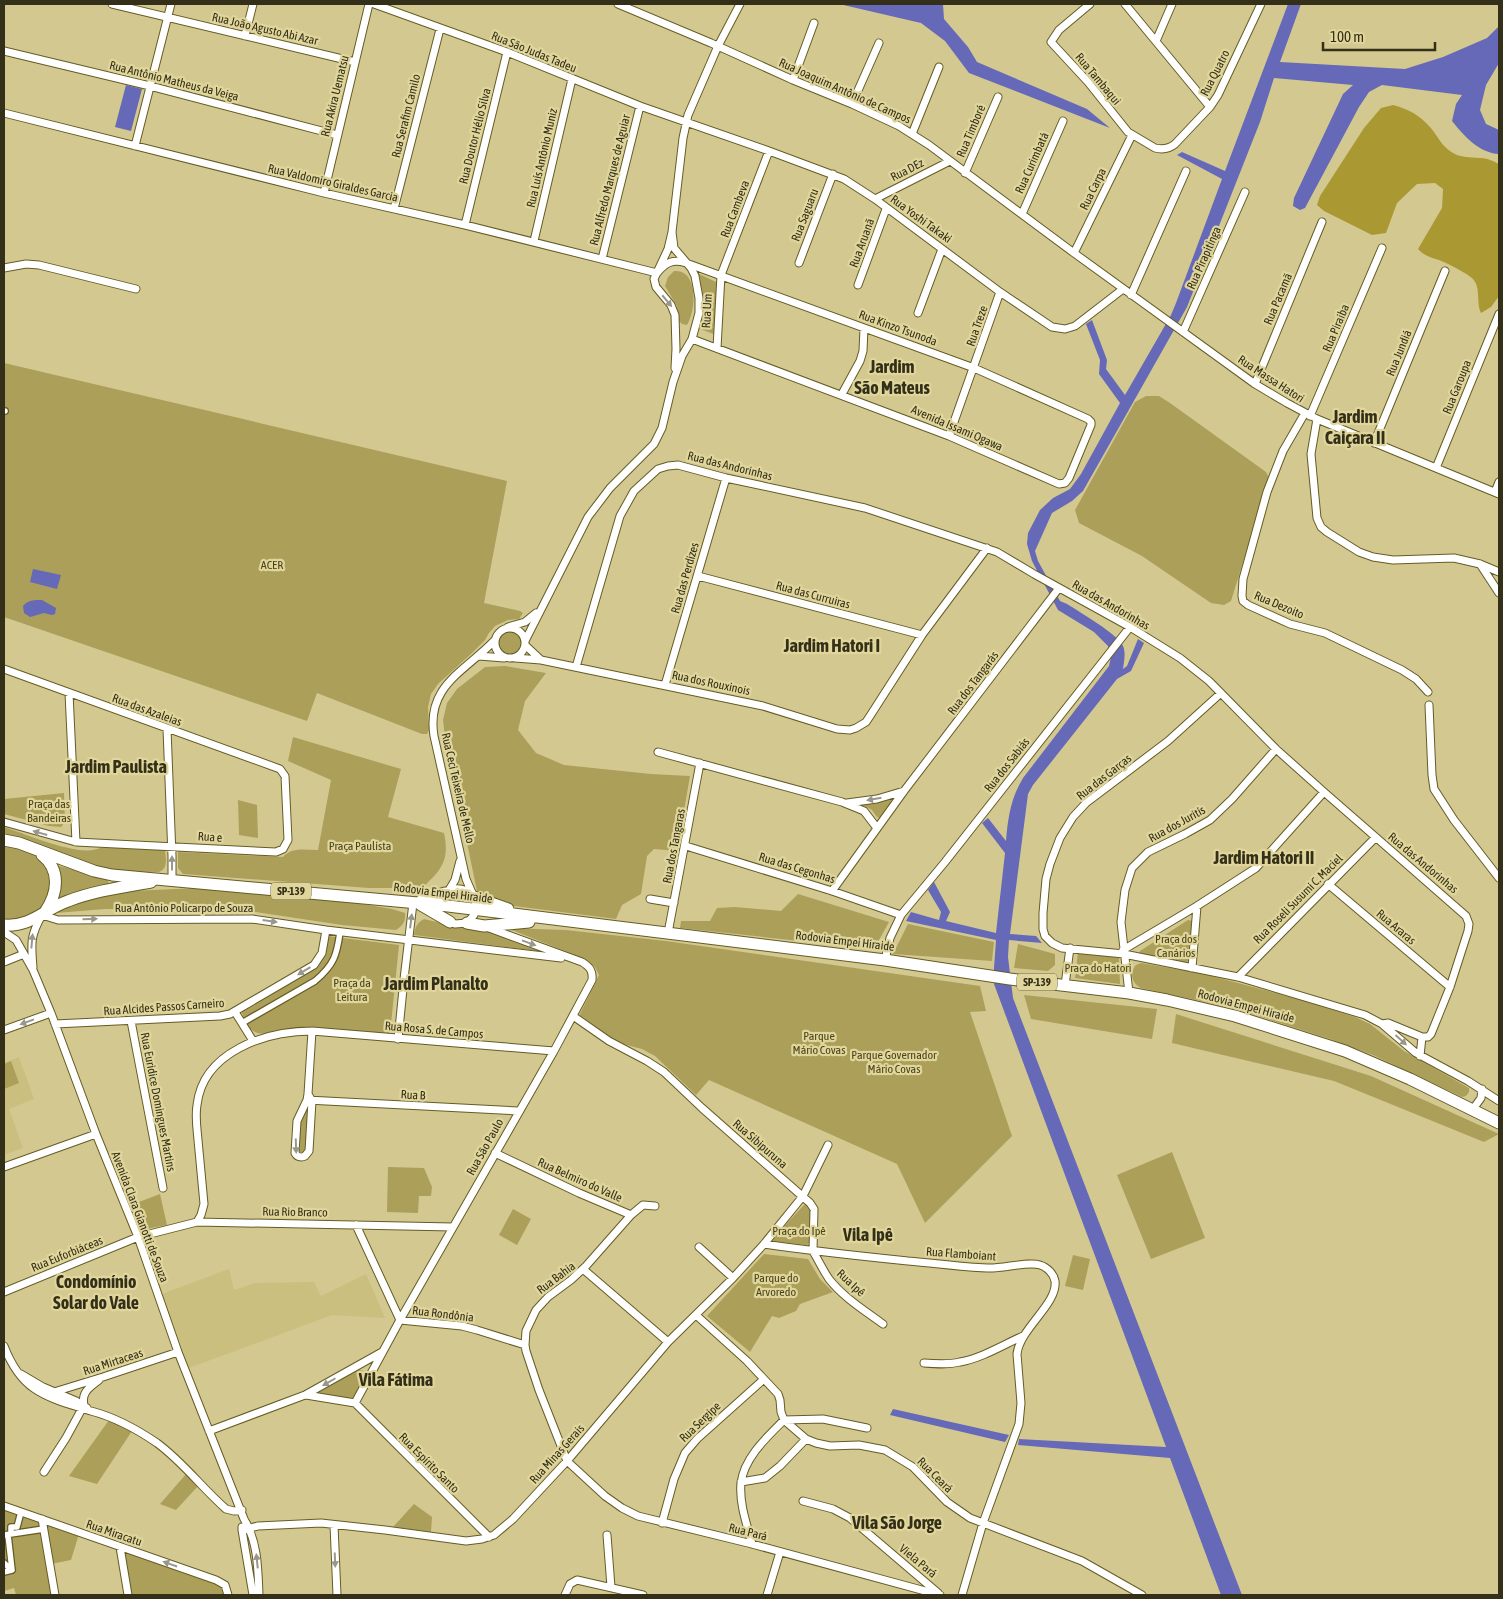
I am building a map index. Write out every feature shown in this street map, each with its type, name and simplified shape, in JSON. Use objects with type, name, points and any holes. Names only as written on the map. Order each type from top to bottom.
[{"type":"main road","name":"Rodovia Empei Hiraide","points":[[4,840],[12,841],[94,871],[112,875],[415,903],[885,960],[1006,979],[1129,993],[1167,1000],[1226,1014],[1308,1038],[1373,1062],[1499,1123]]},
{"type":"main road","points":[[34,850],[48,860],[55,875],[54,893],[49,906],[42,915]]},
{"type":"main road","name":"Rodovia Empei Hiraide","points":[[4,925],[19,925],[31,921],[69,900],[119,887],[168,880]]},
{"type":"main road","points":[[415,903],[447,892]]},
{"type":"main road","points":[[474,896],[499,907],[553,920]]},
{"type":"main road","points":[[415,903],[450,922]]},
{"type":"main road","points":[[467,923],[484,926],[553,920]]},
{"type":"street","name":"Rua João Agusto Abi Azar","points":[[112,4],[355,62]]},
{"type":"street","points":[[135,146],[171,4]]},
{"type":"street","points":[[245,36],[253,4]]},
{"type":"street","name":"Rua Akira Uematsu","points":[[324,193],[369,4]]},
{"type":"street","name":"Rua São Judas Tadeu","points":[[374,4],[507,52],[640,106],[686,122]]},
{"type":"street","name":"Rua Joaquim Antônio de Campos","points":[[618,4],[852,104],[912,134],[1166,319]]},
{"type":"street","points":[[479,656],[515,658],[522,653],[539,612],[588,517],[610,488],[654,444],[663,424],[672,385],[676,356],[676,332],[673,310],[654,284],[657,272],[668,249],[672,232],[682,138],[690,108],[718,46],[740,4]]},
{"type":"street","name":"Rua Tambaqui","points":[[1090,4],[1059,30],[1051,42],[1088,82],[1124,129],[1155,148],[1165,149],[1175,144]]},
{"type":"street","points":[[1125,4],[1210,107]]},
{"type":"street","points":[[1156,41],[1172,4]]},
{"type":"street","name":"Rua Quatro","points":[[1175,144],[1218,96],[1261,4]]},
{"type":"street","points":[[793,80],[814,23]]},
{"type":"street","name":"Rua Serafim Camilo","points":[[394,209],[440,29]]},
{"type":"street","points":[[852,104],[879,43]]},
{"type":"street","name":"Rua Antônio Matheus da Veiga","points":[[4,51],[150,86],[337,135]]},
{"type":"street","name":"Rua Doutor Hélio Silva","points":[[465,225],[507,52]]},
{"type":"street","points":[[912,134],[939,67]]},
{"type":"street","name":"Rua Luís Antônio Muniz","points":[[534,241],[572,79]]},
{"type":"street","name":"Rua Timboré","points":[[965,173],[998,97]]},
{"type":"street","name":"Rua Alfredo Marques de Aguiar","points":[[602,259],[640,106]]},
{"type":"street","name":"Rua Valdomiro Giraldes Garcia","points":[[4,113],[324,193],[534,241],[657,272]]},
{"type":"street","name":"Rua Yoshi Takaki","points":[[686,122],[851,182],[1000,292],[1052,326],[1064,329],[1075,326],[1123,289]]},
{"type":"street","name":"Rua Curimbatá","points":[[1022,214],[1063,122]]},
{"type":"street","name":"Rua Carpa","points":[[1074,253],[1132,135]]},
{"type":"street","name":"Rua Cambeva","points":[[720,275],[770,151]]},
{"type":"street","name":"Rua DEz","points":[[875,199],[950,161]]},
{"type":"street","points":[[1131,295],[1186,171]]},
{"type":"street","name":"Rua Saguaru","points":[[799,263],[833,174]]},
{"type":"street","name":"Rua Pirapitinga","points":[[1180,330],[1245,192]]},
{"type":"street","name":"Rua Aruanã","points":[[858,285],[886,209]]},
{"type":"street","name":"Rua Pacamã","points":[[1255,384],[1322,222]]},
{"type":"street","points":[[672,232],[674,248],[695,276],[699,304],[698,320],[692,339],[679,364],[672,385]]},
{"type":"street","name":"Rua Piraiba","points":[[1310,416],[1382,248]]},
{"type":"street","points":[[918,313],[942,249]]},
{"type":"street","points":[[657,272],[674,260],[686,263]]},
{"type":"street","name":"Rua Kinzo Tsunoda","points":[[686,263],[974,368],[1088,419],[1091,422],[1090,428],[1069,478]]},
{"type":"street","points":[[4,268],[26,264],[40,266],[136,289]]},
{"type":"street","name":"Rua Jundiá","points":[[1374,443],[1445,271]]},
{"type":"street","name":"Rua Um","points":[[717,348],[720,275]]},
{"type":"street","name":"Rua Treze","points":[[949,436],[1000,292]]},
{"type":"street","name":"Rua Garoupa","points":[[1436,468],[1499,314]]},
{"type":"street","name":"Rua Massa Hatori","points":[[1166,319],[1255,384],[1310,416],[1497,493]]},
{"type":"street","points":[[842,394],[860,361],[863,351],[864,328]]},
{"type":"street","name":"Avenida Issami Ogawa","points":[[676,332],[683,340],[692,339],[842,394],[949,436],[1057,483],[1063,484],[1069,478]]},
{"type":"street","points":[[1310,416],[1311,454],[1317,518],[1321,527],[1359,552],[1373,557],[1393,560],[1448,557],[1480,564],[1499,572]]},
{"type":"street","name":"Rua Dezoito","points":[[1310,416],[1283,451],[1267,492],[1243,579],[1243,601],[1290,624],[1325,634],[1402,670],[1416,679],[1428,692]]},
{"type":"street","name":"Rua das Andorinhas","points":[[576,668],[620,516],[634,491],[658,470],[668,466],[678,465],[726,478],[865,508],[998,552],[1130,627],[1191,666],[1209,681],[1276,749],[1466,916],[1469,924],[1468,931],[1450,987],[1431,1034],[1428,1037],[1422,1038]]},
{"type":"street","name":"Rua das Perdizes","points":[[666,685],[726,478]]},
{"type":"street","points":[[1497,493],[1499,482]]},
{"type":"street","points":[[922,635],[987,548]]},
{"type":"street","points":[[1480,564],[1499,593]]},
{"type":"street","name":"Rua das Curruiras","points":[[698,576],[922,635]]},
{"type":"street","name":"Rua dos Tangarás","points":[[832,891],[904,791],[1059,588]]},
{"type":"street","points":[[504,658],[496,651],[494,641],[498,633],[505,628],[525,622],[539,612]]},
{"type":"street","name":"Rua dos Sabiás","points":[[885,960],[890,938],[901,915],[1130,627]]},
{"type":"street","points":[[505,628],[516,629],[520,632],[525,643],[541,660]]},
{"type":"street","name":"Rua dos Rouxinois","points":[[515,658],[541,660],[666,685],[771,708],[836,729],[850,730],[866,722],[922,635]]},
{"type":"street","name":"Rua Ceci Teixeira de Mello","points":[[476,911],[476,902],[466,879],[434,736],[433,712],[437,699],[444,688],[494,641]]},
{"type":"street","name":"Rua das Azaleias","points":[[4,669],[280,769],[283,772]]},
{"type":"street","points":[[69,693],[76,842]]},
{"type":"street","name":"Rua das Garças","points":[[1070,948],[1057,946],[1048,940],[1042,922],[1048,872],[1056,847],[1065,830],[1086,803],[1168,741],[1221,693]]},
{"type":"street","points":[[1429,705],[1434,789],[1454,820],[1499,878]]},
{"type":"street","points":[[167,729],[172,846],[168,880]]},
{"type":"street","name":"Rua dos Juritís","points":[[1129,993],[1121,922],[1125,890],[1132,868],[1148,852],[1185,834],[1214,816],[1232,799],[1276,749]]},
{"type":"street","points":[[658,752],[842,802],[864,811],[877,828]]},
{"type":"street","name":"Rua dos Tangaras","points":[[668,933],[686,846],[700,763]]},
{"type":"street","name":"Rua e","points":[[172,846],[276,852],[283,849],[288,836],[285,776],[283,772]]},
{"type":"street","points":[[842,802],[853,803],[877,799],[904,791]]},
{"type":"street","points":[[1123,952],[1256,868],[1324,792]]},
{"type":"street","points":[[4,822],[76,842],[172,846]]},
{"type":"street","name":"Rua Roseli Susumi C. Maciel","points":[[1238,977],[1375,838]]},
{"type":"street","name":"Rua das Cegonhas","points":[[686,846],[832,891],[901,915]]},
{"type":"street","name":"Rua Ceci Teixeira de Mello","points":[[440,906],[458,874],[461,853]]},
{"type":"street","name":"Rua Araras","points":[[1328,884],[1450,987]]},
{"type":"street","points":[[447,892],[461,888],[474,896]]},
{"type":"street","points":[[650,899],[674,903]]},
{"type":"street","points":[[398,1039],[415,903]]},
{"type":"street","points":[[440,906],[443,917],[450,922],[459,924],[467,923],[476,911]]},
{"type":"street","points":[[1192,968],[1197,906]]},
{"type":"street","points":[[33,970],[32,935],[42,915]]},
{"type":"street","name":"Rua Antônio Policarpo de Souza","points":[[42,915],[58,920],[252,919],[340,932],[574,960]]},
{"type":"street","points":[[484,926],[574,960]]},
{"type":"street","name":"Rua Alcides Passos Carneiro","points":[[55,1024],[225,1016],[235,1012],[314,965],[322,953],[326,930]]},
{"type":"street","name":"Avenida Clara Gianotti de Souza","points":[[4,932],[16,940],[33,970],[51,1013],[96,1134],[138,1237],[178,1352],[244,1519],[250,1528],[258,1561],[259,1595]]},
{"type":"street","points":[[242,1023],[324,974],[338,952],[340,932]]},
{"type":"street","points":[[1065,985],[1070,948],[1123,952],[1238,977],[1365,1015],[1382,1024],[1420,1056],[1482,1089],[1499,1101]]},
{"type":"street","points":[[4,962],[24,954]]},
{"type":"street","name":"Rua São Paulo","points":[[355,1404],[400,1320],[590,985],[592,971],[587,965],[574,960]]},
{"type":"street","points":[[235,1012],[254,1041]]},
{"type":"street","points":[[4,1030],[51,1013]]},
{"type":"street","name":"Rua Sibipuruna","points":[[573,1016],[609,1041],[655,1065],[664,1072],[702,1108],[803,1196]]},
{"type":"street","name":"Rua Euridice Domingues Martins","points":[[131,1021],[164,1188]]},
{"type":"street","points":[[1382,1024],[1388,1023],[1422,1038],[1420,1056]]},
{"type":"street","points":[[309,1098],[299,1115],[297,1123],[295,1153],[301,1157],[306,1156],[309,1151],[312,1031]]},
{"type":"street","name":"Rua Rosa S. de Campos","points":[[197,1222],[204,1204],[196,1114],[198,1097],[205,1081],[221,1060],[254,1041],[281,1033],[312,1031],[554,1051]]},
{"type":"street","points":[[1473,1110],[1481,1098],[1482,1089]]},
{"type":"street","name":"Rua B","points":[[309,1098],[518,1111]]},
{"type":"street","points":[[4,1166],[96,1134]]},
{"type":"street","name":"Rua Minas Gerais","points":[[242,1530],[258,1526],[321,1523],[458,1540],[473,1541],[494,1535],[507,1525],[567,1461],[668,1342],[733,1278],[764,1244],[803,1196],[828,1145]]},
{"type":"street","name":"Rua Belmiro do Valle","points":[[495,1153],[630,1215],[644,1205],[655,1206]]},
{"type":"street","points":[[803,1196],[814,1209],[813,1251]]},
{"type":"street","points":[[583,1269],[630,1215]]},
{"type":"street","name":"Rua Rio Branco","points":[[138,1237],[197,1222],[453,1228]]},
{"type":"street","name":"Rua Rondônia","points":[[356,1225],[400,1320],[462,1326],[525,1345]]},
{"type":"street","name":"Rua Euforbiáceas","points":[[4,1292],[138,1237]]},
{"type":"street","name":"Rua Flamboiant","points":[[764,1244],[813,1251],[990,1269],[1038,1264],[1049,1270],[1053,1275],[1055,1288],[1047,1304],[1023,1336],[1018,1347],[1021,1402],[1019,1424],[983,1524],[962,1595]]},
{"type":"street","points":[[699,1247],[733,1278]]},
{"type":"street","name":"Rua Ipê","points":[[813,1251],[834,1285],[849,1299],[883,1324]]},
{"type":"street","name":"Rua Bahia","points":[[525,1345],[526,1331],[536,1310],[548,1297],[583,1269],[668,1342]]},
{"type":"street","points":[[696,1315],[748,1361],[778,1394],[784,1420]]},
{"type":"street","points":[[924,1364],[950,1364],[972,1359],[1023,1336]]},
{"type":"street","points":[[525,1345],[539,1390],[567,1461]]},
{"type":"street","points":[[4,1346],[7,1361],[34,1389],[124,1424],[156,1443],[182,1464],[226,1509],[229,1511],[242,1510]]},
{"type":"street","points":[[209,1431],[305,1395],[383,1351]]},
{"type":"street","name":"Rua Mirtaceas","points":[[53,1395],[178,1352]]},
{"type":"street","points":[[356,1366],[364,1367],[367,1371],[364,1386]]},
{"type":"street","points":[[44,1472],[85,1408],[83,1398],[85,1391],[104,1377]]},
{"type":"street","name":"Rua Sergipe","points":[[662,1523],[677,1469],[685,1453],[697,1439],[764,1379]]},
{"type":"street","points":[[305,1395],[355,1404]]},
{"type":"street","name":"Rua Espírito Santo","points":[[355,1404],[488,1537]]},
{"type":"street","points":[[752,1544],[742,1498],[741,1482],[749,1460],[784,1420],[823,1419],[867,1428]]},
{"type":"street","name":"Rua Ceará","points":[[784,1420],[806,1438],[816,1443],[830,1446],[859,1445],[885,1450],[913,1467],[938,1494],[959,1511],[983,1524],[1082,1561],[1142,1595]]},
{"type":"street","points":[[741,1482],[764,1478],[780,1466],[806,1438]]},
{"type":"street","name":"Rua Pará","points":[[567,1461],[605,1496],[638,1516],[752,1544],[940,1595]]},
{"type":"street","name":"Viela Pará","points":[[803,1501],[833,1509],[850,1518],[940,1595]]},
{"type":"street","name":"Rua Miracatu","points":[[4,1506],[216,1580],[226,1586],[228,1595]]},
{"type":"street","points":[[12,1570],[7,1549],[8,1535],[11,1526],[17,1527],[21,1512]]},
{"type":"street","points":[[42,1519],[55,1595]]},
{"type":"street","name":"Avenida Clara Gianotti de Souza","points":[[244,1519],[242,1530],[253,1595]]},
{"type":"street","points":[[334,1525],[337,1595]]},
{"type":"street","points":[[8,1535],[44,1529]]},
{"type":"street","points":[[607,1535],[611,1587]]},
{"type":"street","points":[[120,1547],[128,1595]]},
{"type":"street","points":[[767,1595],[780,1552]]},
{"type":"street","points":[[4,1563],[12,1570]]},
{"type":"street","points":[[4,1572],[12,1570]]},
{"type":"street","points":[[565,1595],[570,1584],[577,1580],[643,1595]]},
{"type":"shaded area","points":[[1393,105],[1409,111],[1422,119],[1444,146],[1453,153],[1465,157],[1485,159],[1499,164],[1499,296],[1491,307],[1481,313],[1477,287],[1473,279],[1449,264],[1424,254],[1418,249],[1442,208],[1443,189],[1435,183],[1417,184],[1397,203],[1386,233],[1372,235],[1324,211],[1317,205],[1320,196],[1364,128],[1381,108]]},
{"type":"shaded area","points":[[19,1057],[34,1099],[9,1109],[23,1148],[4,1155],[4,1063]]},
{"type":"shaded area","points":[[229,1269],[234,1290],[255,1283],[314,1282],[321,1296],[366,1274],[385,1318],[332,1315],[189,1368],[162,1294]]},
{"type":"green space","points":[[674,271],[682,272],[688,277],[693,292],[692,310],[687,325],[682,324],[678,320],[677,306],[665,286],[668,277]]},
{"type":"green space","points":[[695,272],[718,283],[716,335],[698,328],[702,311],[702,299]]},
{"type":"green space","name":"ACER","points":[[4,363],[507,481],[484,603],[523,613],[519,619],[508,620],[495,626],[485,640],[438,684],[431,694],[428,707],[429,730],[427,734],[422,734],[317,693],[307,721],[4,617]]},
{"type":"green space","points":[[1146,396],[1159,396],[1170,403],[1266,472],[1269,478],[1231,601],[1224,605],[1211,603],[1142,556],[1079,523],[1075,510],[1135,402]]},
{"type":"green space","points":[[506,632],[514,632],[521,639],[521,647],[514,654],[506,654],[499,647],[499,639]]},
{"type":"green space","points":[[505,666],[546,673],[525,701],[518,730],[536,753],[564,765],[690,776],[677,851],[654,849],[647,856],[641,894],[622,905],[616,919],[514,906],[491,901],[477,891],[443,720],[447,703],[457,689],[485,667]]},
{"type":"green space","name":"Praça Paulista","points":[[293,737],[401,769],[388,817],[444,833],[446,843],[445,858],[439,870],[422,888],[369,888],[183,874],[178,868],[178,852],[283,857],[295,850],[318,850],[331,780],[288,761]]},
{"type":"green space","name":"Praça das Bandeiras","points":[[64,793],[65,822],[61,827],[49,826],[4,814],[4,799]]},
{"type":"green space","points":[[890,799],[892,802],[880,818],[863,805],[864,803]]},
{"type":"green space","points":[[238,800],[257,805],[258,838],[239,835]]},
{"type":"green space","points":[[4,827],[53,844],[80,850],[157,844],[165,851],[165,866],[159,872],[104,871],[4,835]]},
{"type":"green space","points":[[4,844],[27,851],[40,858],[44,862],[51,882],[47,898],[40,910],[26,917],[4,921]]},
{"type":"green space","points":[[56,865],[107,879],[109,884],[55,901]]},
{"type":"green space","points":[[199,888],[351,902],[392,909],[405,913],[405,918],[402,925],[396,930],[342,925],[242,910],[105,909],[56,913],[62,907],[111,894],[130,891]]},
{"type":"green space","points":[[798,894],[889,922],[874,949],[680,928],[681,921],[710,921],[717,908],[735,907],[781,911]]},
{"type":"green space","points":[[424,919],[454,928],[483,929],[544,952],[414,935],[417,926]]},
{"type":"green space","name":"Praça dos Canários","points":[[1188,920],[1193,921],[1189,961],[1141,957],[1139,955],[1140,951]]},
{"type":"green space","points":[[908,924],[994,942],[992,961],[893,954]]},
{"type":"green space","name":"Parque Mário Covas","points":[[507,928],[566,930],[666,941],[980,986],[986,1011],[970,1012],[1012,1136],[925,1223],[897,1164],[709,1080],[696,1095],[655,1056],[642,1049],[623,1044],[604,1035],[579,1016],[599,975],[595,967],[585,959]]},
{"type":"green space","name":"Praça da Leitura","points":[[327,936],[399,945],[390,1034],[293,1028],[264,1034],[249,1028],[241,1010],[316,967],[323,956]]},
{"type":"green space","points":[[1018,944],[1055,954],[1055,965],[1048,971],[1014,968]]},
{"type":"green space","name":"Praça do Hatori","points":[[1078,952],[1119,958],[1120,984],[1075,978]]},
{"type":"green space","points":[[1141,963],[1204,974],[1302,1000],[1355,1017],[1370,1024],[1404,1051],[1469,1088],[1469,1092],[1466,1096],[1462,1097],[1373,1055],[1234,1008],[1141,988],[1135,984],[1132,975],[1136,965]]},
{"type":"green space","points":[[1024,995],[1157,1009],[1152,1039],[1031,1019]]},
{"type":"green space","points":[[1176,1014],[1371,1076],[1499,1134],[1484,1142],[1334,1081],[1172,1043]]},
{"type":"green space","points":[[11,1061],[19,1083],[4,1089],[4,1064]]},
{"type":"green space","points":[[306,1109],[310,1110],[307,1148],[305,1152],[298,1152],[298,1127]]},
{"type":"green space","points":[[1172,1152],[1205,1238],[1151,1259],[1117,1175]]},
{"type":"green space","points":[[388,1167],[424,1168],[432,1187],[431,1196],[419,1196],[418,1213],[387,1212]]},
{"type":"green space","points":[[160,1194],[167,1225],[141,1230],[131,1205]]},
{"type":"green space","name":"Praça do Ipê","points":[[805,1204],[812,1212],[812,1240],[807,1245],[770,1241]]},
{"type":"green space","points":[[513,1209],[531,1219],[517,1245],[499,1235]]},
{"type":"green space","name":"Parque do Arvoredo","points":[[764,1254],[808,1259],[820,1279],[833,1292],[800,1304],[796,1311],[779,1318],[772,1316],[750,1352],[707,1316]]},
{"type":"green space","points":[[1073,1255],[1090,1259],[1083,1290],[1065,1286]]},
{"type":"green space","points":[[355,1368],[363,1371],[364,1378],[362,1386],[354,1399],[313,1393]]},
{"type":"green space","points":[[109,1420],[132,1431],[97,1484],[69,1476]]},
{"type":"green space","points":[[187,1473],[199,1485],[176,1510],[160,1504]]},
{"type":"green space","points":[[414,1504],[432,1517],[431,1532],[393,1527]]},
{"type":"green space","points":[[4,1508],[41,1521],[52,1595],[16,1595],[14,1588],[4,1591]]},
{"type":"green space","points":[[46,1524],[79,1534],[71,1560],[51,1564]]},
{"type":"green space","points":[[116,1549],[217,1583],[223,1588],[225,1595],[125,1595]]},
{"type":"water","points":[[839,4],[943,4],[944,19],[968,47],[977,62],[1087,109],[1110,128],[969,73],[945,41],[921,23]]},
{"type":"water","points":[[1288,4],[1301,4],[1280,62],[1405,69],[1443,57],[1487,38],[1499,26],[1499,63],[1486,85],[1480,110],[1486,124],[1499,130],[1499,154],[1485,151],[1479,147],[1467,138],[1452,121],[1456,104],[1462,95],[1382,85],[1369,92],[1359,107],[1305,208],[1300,210],[1293,206],[1294,198],[1343,94],[1353,85],[1274,78],[1260,122],[1187,307],[1083,491],[1072,501],[1052,513],[1035,551],[1038,561],[1060,601],[1098,624],[1120,641],[1124,651],[1123,669],[1127,666],[1138,639],[1144,643],[1131,671],[1117,679],[1033,785],[1028,794],[1010,934],[1036,936],[1042,943],[1009,940],[1008,957],[1013,998],[1242,1595],[1221,1595],[1170,1458],[1018,1445],[1019,1439],[1166,1447],[994,984],[996,940],[906,921],[911,912],[939,920],[941,912],[928,890],[934,882],[950,912],[946,921],[996,933],[1005,853],[982,823],[988,818],[1006,841],[1011,808],[1023,778],[1109,666],[1111,657],[1108,646],[1094,632],[1058,610],[1032,561],[1027,544],[1028,533],[1040,510],[1053,498],[1070,489],[1081,474],[1120,403],[1099,374],[1100,360],[1086,324],[1092,320],[1107,360],[1106,369],[1125,395],[1171,315],[1222,179],[1177,155],[1182,152],[1225,171]]},
{"type":"water","points":[[126,85],[142,89],[131,131],[115,127]]},
{"type":"water","points":[[33,569],[61,575],[57,589],[30,582]]},
{"type":"water","points":[[34,600],[42,600],[56,608],[55,614],[44,613],[30,617],[24,613],[23,606],[27,603]]},
{"type":"water","points":[[893,1409],[1009,1435],[1005,1442],[890,1415]]},
{"type":"district","name":"Jardim São Mateus","points":[[892,376]]},
{"type":"district","name":"Jardim Caiçara II","points":[[1355,426]]},
{"type":"district","name":"Jardim Hatori I","points":[[832,645]]},
{"type":"district","name":"Jardim Paulista","points":[[116,766]]},
{"type":"district","name":"Jardim Hatori II","points":[[1264,857]]},
{"type":"district","name":"Jardim Planalto","points":[[436,983]]},
{"type":"district","name":"Vila Ipê","points":[[868,1234]]},
{"type":"district","name":"Condomínio Solar do Vale","points":[[96,1291]]},
{"type":"district","name":"Vila Fátima","points":[[396,1379]]},
{"type":"district","name":"Vila São Jorge","points":[[897,1522]]},
{"type":"park label","name":"Parque Governador Mário Covas","points":[[894,1062]]}]
